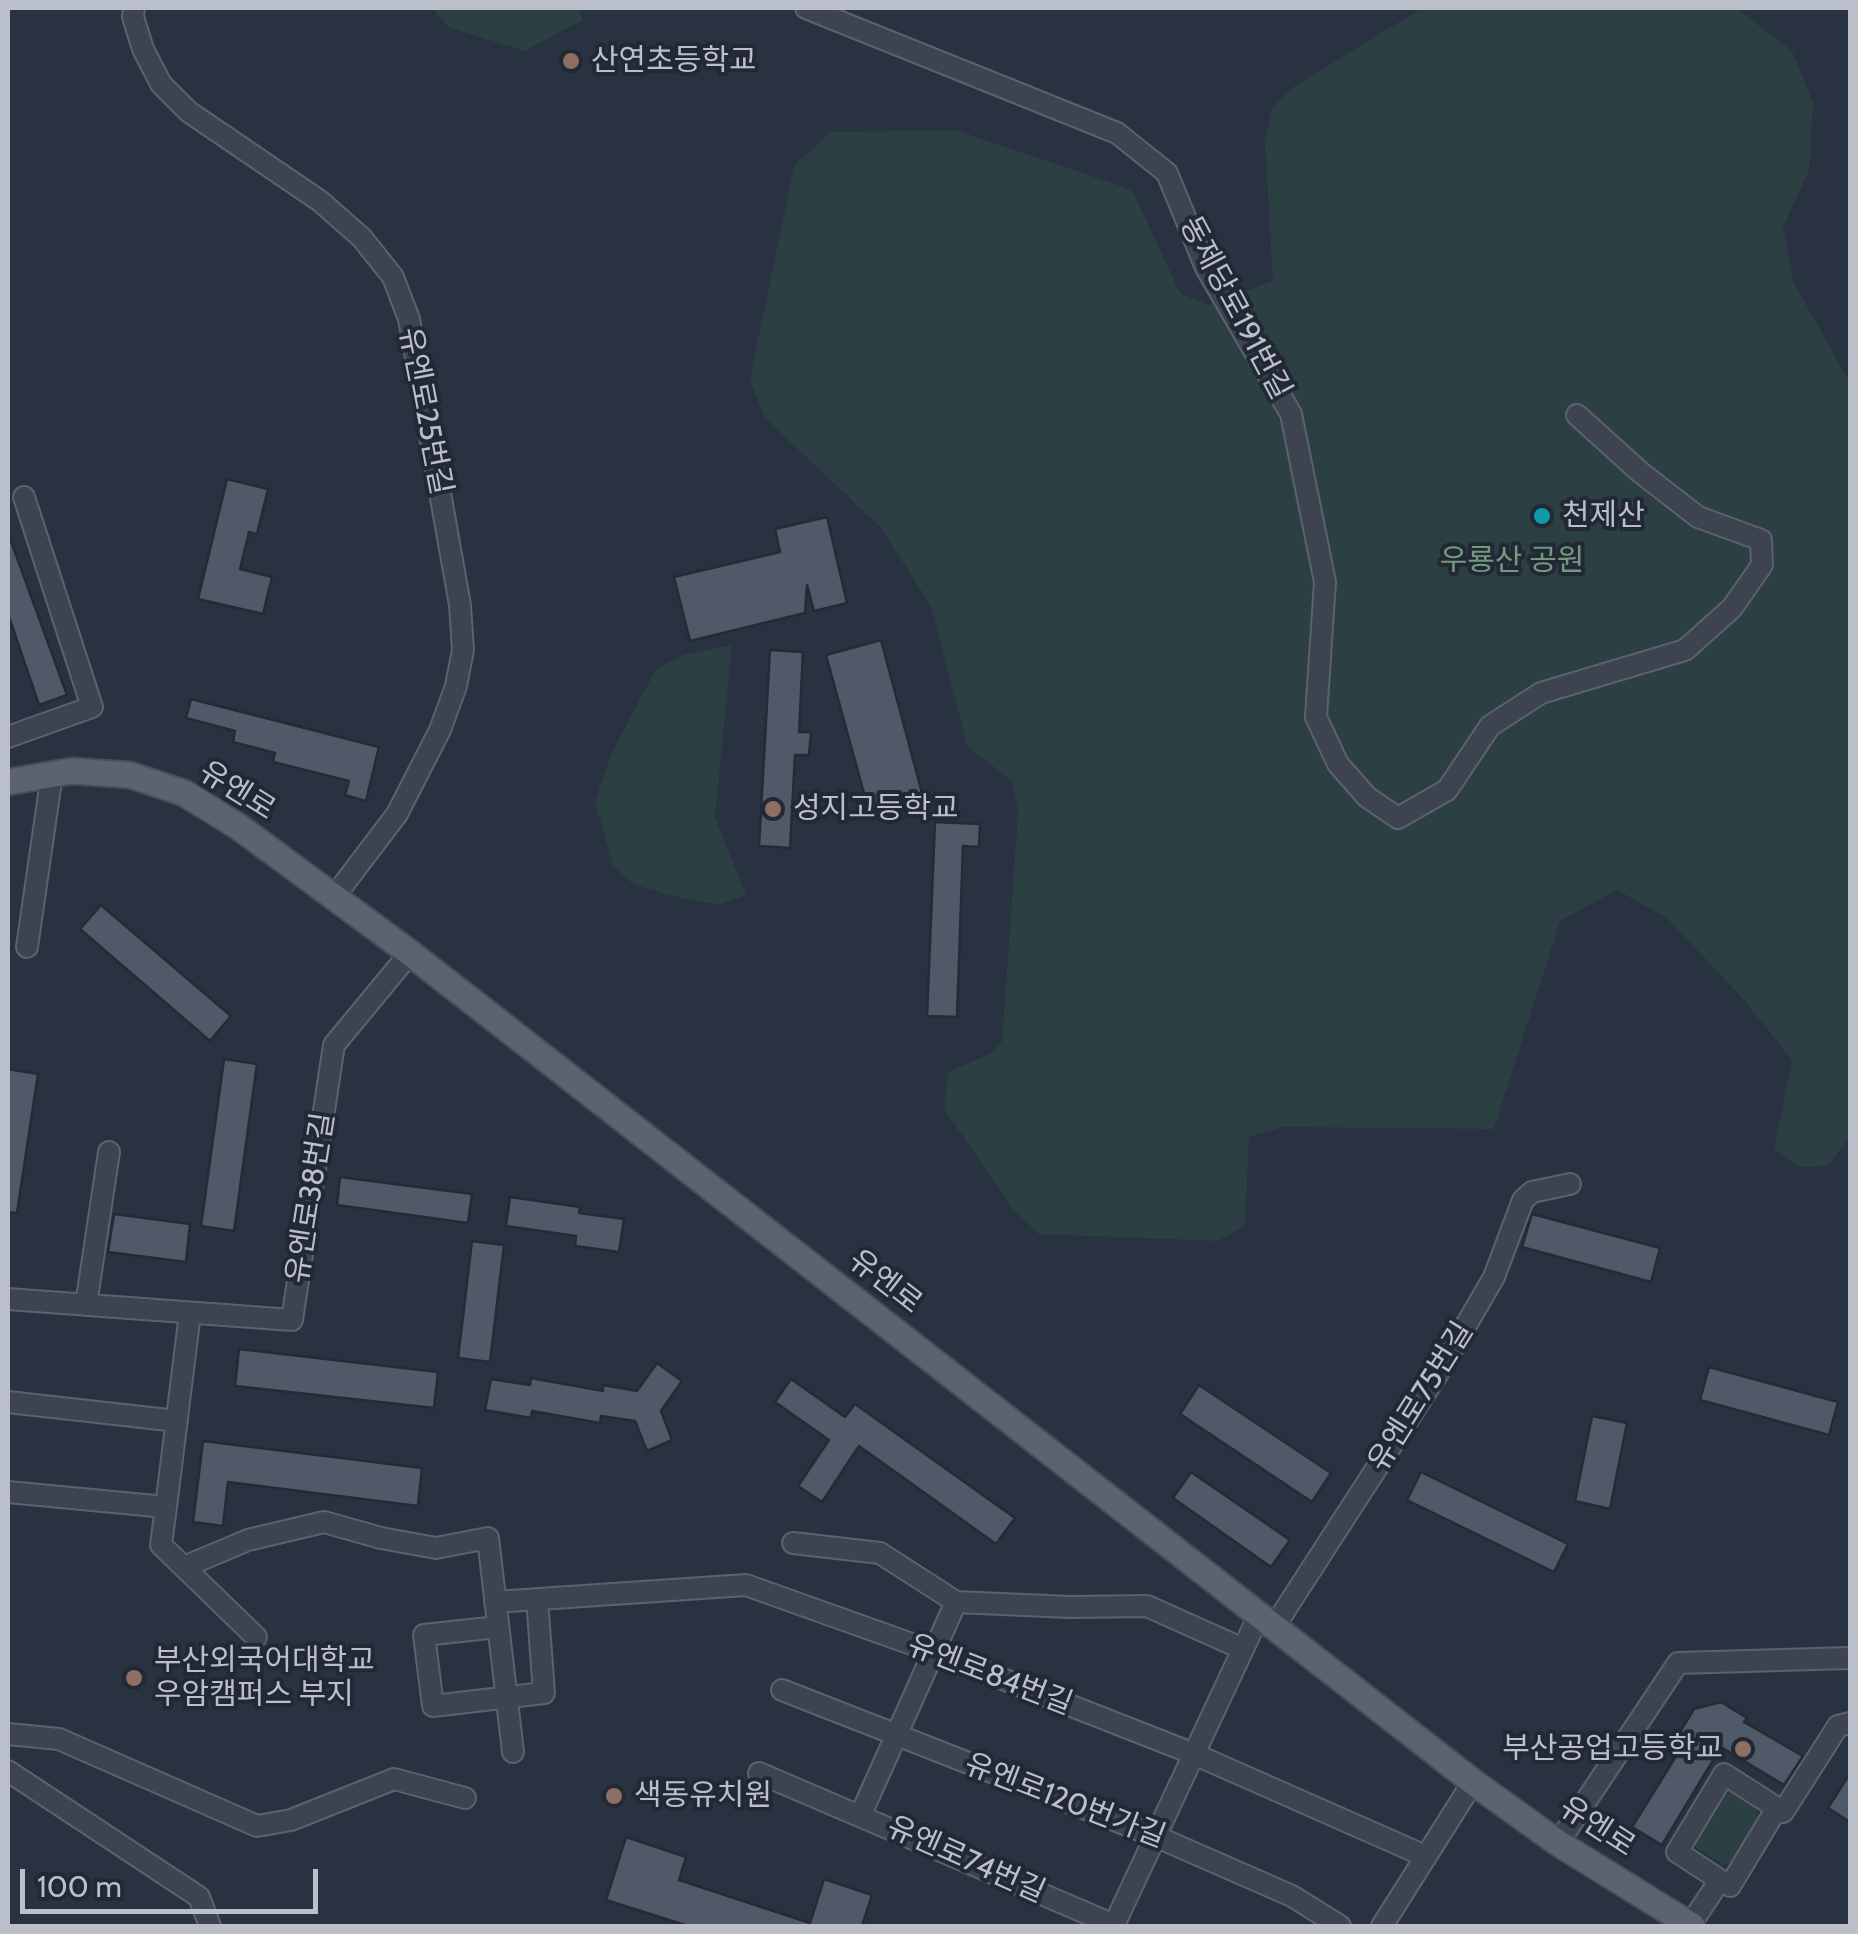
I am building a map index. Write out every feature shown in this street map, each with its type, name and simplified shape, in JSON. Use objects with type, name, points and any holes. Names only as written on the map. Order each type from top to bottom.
[{"type":"main road","name":"유엔로","points":[[8,782],[72,770],[130,775],[184,793],[239,826],[410,953],[1473,1782],[1558,1842],[1691,1926]]},
{"type":"street","name":"유엔로25번길","points":[[134,8],[143,49],[160,84],[189,112],[320,200],[362,238],[392,277],[410,320],[460,605],[462,650],[456,686],[440,730],[397,814],[334,896]]},
{"type":"street","name":"동제당로191번길","points":[[806,8],[1117,134],[1167,173],[1206,268],[1291,414],[1325,582],[1316,717],[1338,764],[1367,797],[1398,818],[1446,790],[1490,726],[1541,693],[1685,650],[1732,608],[1762,565],[1761,540],[1698,517],[1640,472],[1577,414]]},
{"type":"street","points":[[8,737],[92,708],[24,497]]},
{"type":"street","points":[[28,947],[52,774]]},
{"type":"street","name":"유엔로38번길","points":[[190,1314],[292,1320],[334,1045],[410,953]]},
{"type":"street","points":[[86,1305],[109,1152]]},
{"type":"street","name":"유엔로75번길","points":[[1266,1621],[1440,1370],[1494,1277],[1523,1200],[1532,1192],[1570,1184]]},
{"type":"street","points":[[8,1298],[190,1314],[162,1546],[256,1636]]},
{"type":"street","points":[[8,1402],[176,1421]]},
{"type":"street","points":[[8,1492],[166,1507]]},
{"type":"street","points":[[184,1567],[248,1540],[324,1522],[436,1548],[488,1538],[512,1752]]},
{"type":"street","points":[[793,1543],[880,1553],[956,1602],[1147,1606],[1243,1649]]},
{"type":"street","name":"유엔로84번길","points":[[495,1602],[746,1584],[934,1652],[1194,1754],[1425,1856]]},
{"type":"street","points":[[498,1627],[424,1636],[434,1706],[544,1694],[537,1599]]},
{"type":"street","points":[[861,1814],[956,1602]]},
{"type":"street","name":"유엔로74번길","points":[[759,1772],[1114,1924],[1243,1649],[1266,1621]]},
{"type":"street","points":[[1558,1842],[1678,1662],[1850,1658]]},
{"type":"street","name":"유엔로120번가길","points":[[782,1690],[1156,1836],[1292,1896],[1340,1926]]},
{"type":"street","points":[[1778,1808],[1730,1886],[1677,1852],[1724,1774],[1778,1808],[1783,1812],[1838,1726],[1850,1724]]},
{"type":"street","points":[[8,1734],[59,1739],[257,1826],[291,1820],[394,1779],[465,1798]]},
{"type":"street","points":[[8,1771],[199,1897],[210,1926]]},
{"type":"street","points":[[1382,1926],[1473,1782]]},
{"type":"street","points":[[1691,1926],[1720,1880]]},
{"type":"green space","points":[[432,8],[577,8],[583,20],[524,51],[448,27]]},
{"type":"green space","name":"우룡산 공원","points":[[1422,8],[1736,8],[1792,51],[1813,103],[1809,171],[1783,227],[1793,281],[1850,383],[1850,1138],[1827,1166],[1799,1167],[1774,1149],[1792,1060],[1744,1000],[1667,918],[1617,890],[1560,921],[1494,1129],[1283,1127],[1249,1137],[1245,1225],[1218,1241],[1039,1234],[1013,1209],[944,1109],[948,1072],[992,1053],[1002,1041],[1018,814],[1013,782],[968,747],[930,604],[880,527],[764,417],[750,379],[794,166],[830,132],[956,130],[1132,190],[1180,293],[1208,305],[1273,281],[1265,142],[1272,107],[1295,86]]},
{"type":"green space","points":[[732,645],[715,817],[746,895],[718,905],[633,884],[613,865],[595,801],[611,754],[656,669],[683,655]]},
{"type":"green space","points":[[1733,1792],[1756,1806],[1759,1821],[1736,1860],[1725,1865],[1696,1848],[1693,1836],[1720,1795]]},
{"type":"building","points":[[227,479],[268,489],[257,534],[249,532],[240,569],[272,577],[263,614],[198,599]]},
{"type":"building","points":[[827,517],[847,603],[814,611],[807,585],[805,613],[690,641],[674,577],[780,552],[775,529]]},
{"type":"building","points":[[8,533],[67,695],[39,705],[8,614]]},
{"type":"building","points":[[881,640],[922,793],[868,808],[826,655]]},
{"type":"building","points":[[770,650],[803,652],[799,732],[811,732],[809,755],[795,755],[790,848],[759,846]]},
{"type":"building","points":[[191,699],[379,747],[366,801],[345,795],[349,781],[273,762],[275,753],[233,742],[235,731],[186,718]]},
{"type":"building","points":[[935,822],[980,824],[979,847],[963,846],[957,1017],[927,1016]]},
{"type":"building","points":[[101,905],[231,1016],[210,1041],[80,929]]},
{"type":"building","points":[[224,1059],[257,1064],[234,1231],[201,1226]]},
{"type":"building","points":[[8,1069],[38,1074],[17,1213],[8,1212]]},
{"type":"building","points":[[340,1177],[472,1194],[468,1223],[337,1205]]},
{"type":"building","points":[[510,1197],[580,1207],[579,1213],[624,1219],[619,1252],[575,1246],[576,1236],[506,1226]]},
{"type":"building","points":[[114,1214],[190,1224],[186,1262],[108,1252]]},
{"type":"building","points":[[1532,1214],[1660,1248],[1651,1282],[1522,1247]]},
{"type":"building","points":[[472,1241],[504,1245],[490,1362],[458,1358]]},
{"type":"building","points":[[239,1349],[438,1372],[434,1408],[235,1386]]},
{"type":"building","points":[[657,1363],[682,1381],[661,1411],[672,1440],[647,1451],[635,1421],[601,1416],[600,1423],[532,1411],[531,1418],[485,1410],[491,1379],[530,1385],[531,1378],[603,1391],[603,1385],[637,1391]]},
{"type":"building","points":[[1709,1367],[1838,1402],[1829,1435],[1700,1400]]},
{"type":"building","points":[[791,1379],[845,1417],[855,1404],[1015,1518],[996,1544],[859,1446],[822,1502],[798,1486],[829,1440],[775,1402]]},
{"type":"building","points":[[1199,1385],[1331,1473],[1312,1502],[1180,1414]]},
{"type":"building","points":[[1592,1416],[1627,1423],[1610,1509],[1575,1501]]},
{"type":"building","points":[[203,1441],[422,1468],[418,1506],[228,1482],[223,1526],[193,1522]]},
{"type":"building","points":[[1191,1472],[1290,1540],[1271,1567],[1173,1498]]},
{"type":"building","points":[[1421,1472],[1568,1544],[1554,1572],[1407,1500]]},
{"type":"building","points":[[1721,1702],[1747,1718],[1744,1722],[1803,1756],[1784,1785],[1721,1747],[1662,1845],[1632,1827],[1683,1745],[1675,1740],[1694,1709]]},
{"type":"building","points":[[1850,1773],[1850,1822],[1828,1808]]},
{"type":"building","points":[[626,1837],[686,1857],[679,1880],[810,1923],[824,1879],[872,1895],[862,1926],[688,1926],[606,1900]]},
{"type":"place","name":"산연초등학교","points":[[571,61]]},
{"type":"place","name":"천제산","points":[[1542,516]]},
{"type":"place","name":"성지고등학교","points":[[773,809]]},
{"type":"place","name":"부산외국어대학교 우암캠퍼스 부지","points":[[134,1678]]},
{"type":"place","name":"부산공업고등학교","points":[[1743,1749]]},
{"type":"place","name":"색동유치원","points":[[614,1796]]}]
